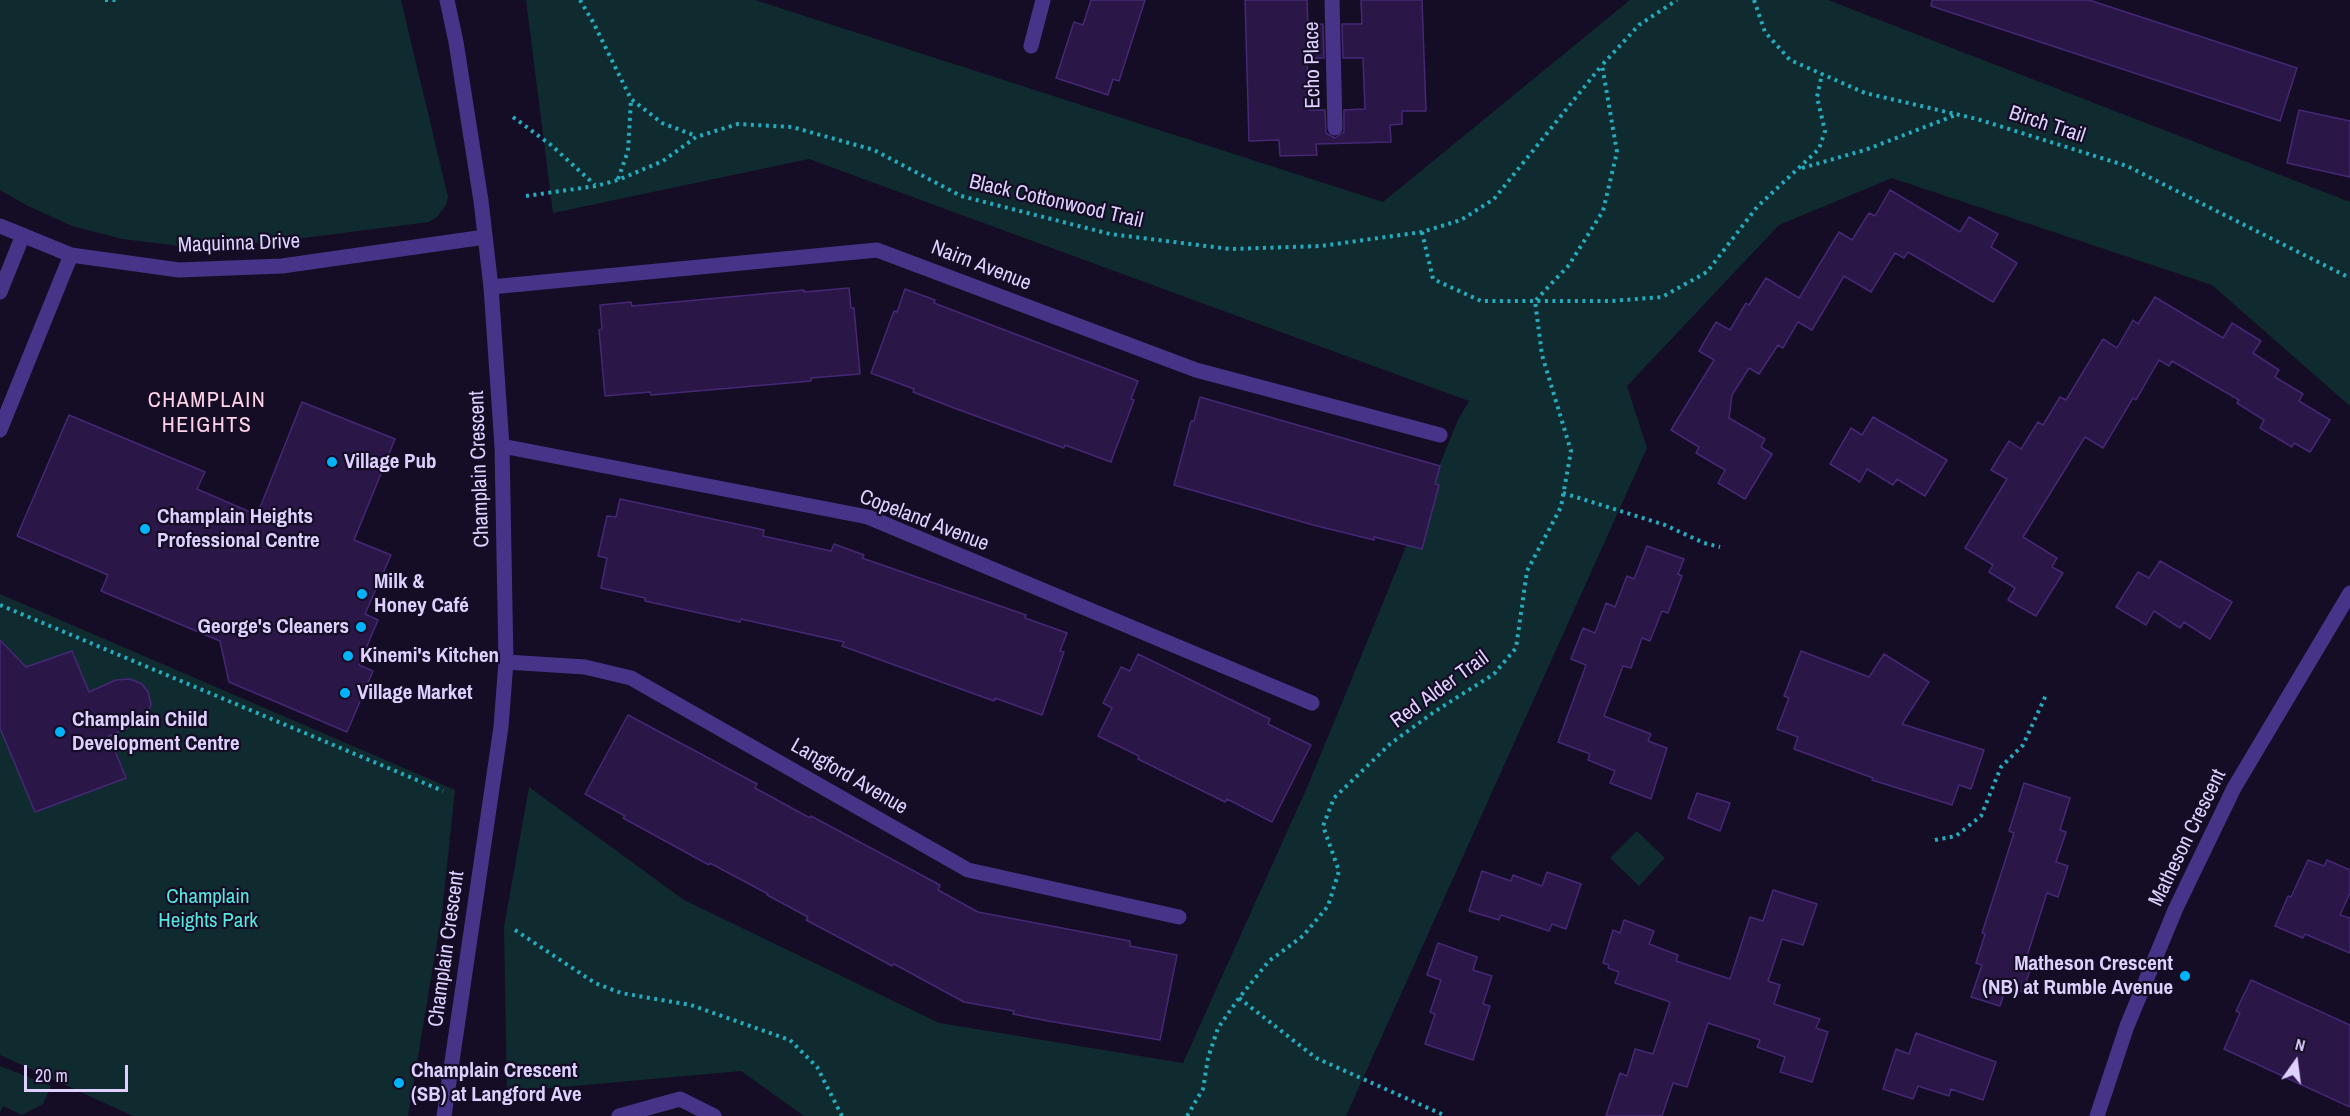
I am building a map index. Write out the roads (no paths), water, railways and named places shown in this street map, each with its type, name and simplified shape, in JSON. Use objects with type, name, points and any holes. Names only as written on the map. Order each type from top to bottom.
[{"type":"street","name":"Champlain Crescent","points":[[444,1116],[499,738],[506,662],[502,446],[491,287],[456,42],[447,0]]},
{"type":"street","points":[[1031,46],[1043,0]]},
{"type":"street","name":"Echo Place","points":[[1332,0],[1335,128]]},
{"type":"street","name":"Maquinna Drive","points":[[0,226],[71,255],[179,270],[282,266],[485,237]]},
{"type":"street","points":[[0,292],[23,236]]},
{"type":"street","name":"Nairn Avenue","points":[[491,287],[877,250],[1196,370],[1440,435]]},
{"type":"street","points":[[0,430],[71,255]]},
{"type":"street","name":"Copeland Avenue","points":[[502,446],[867,517],[1312,703]]},
{"type":"street","name":"Matheson Crescent","points":[[2097,1116],[2127,1026],[2176,908],[2234,788],[2350,594]]},
{"type":"street","name":"Langford Avenue","points":[[506,662],[585,667],[631,678],[968,870],[1179,917]]},
{"type":"street","points":[[619,1116],[680,1100],[714,1116]]},
{"type":"place","name":"Village Pub","points":[[332,462]]},
{"type":"place","name":"Champlain Heights Professional Centre","points":[[145,529]]},
{"type":"place","name":"Milk & Honey Café","points":[[362,594]]},
{"type":"place","name":"George's Cleaners","points":[[361,627]]},
{"type":"place","name":"Kinemi's Kitchen","points":[[348,656]]},
{"type":"place","name":"Village Market","points":[[345,693]]},
{"type":"place","name":"Champlain Child Development Centre","points":[[60,732]]},
{"type":"place","name":"Matheson Crescent (NB) at Rumble Avenue","points":[[2185,976]]},
{"type":"place","name":"Champlain Crescent (SB) at Langford Ave","points":[[399,1083]]},
{"type":"district","name":"CHAMPLAIN HEIGHTS","points":[[207,414]]},
{"type":"park label","name":"Champlain Heights Park","points":[[208,909]]}]
